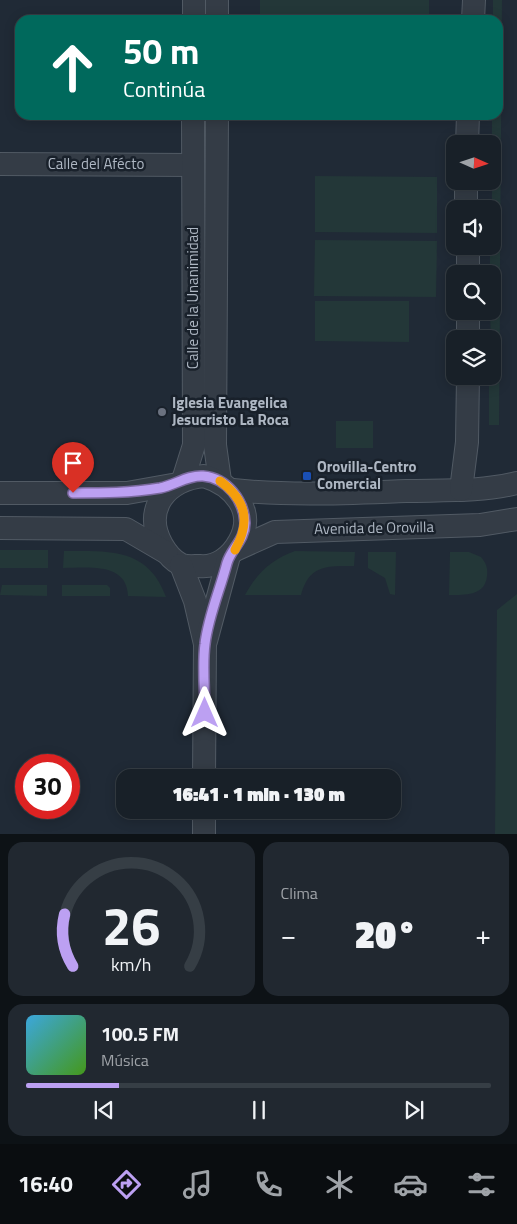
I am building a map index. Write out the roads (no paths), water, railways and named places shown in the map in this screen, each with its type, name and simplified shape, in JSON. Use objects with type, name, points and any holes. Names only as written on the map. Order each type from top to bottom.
[{"type":"street","points":[[194,0],[194,15]]},
{"type":"street","points":[[217,0],[217,15]]},
{"type":"street","points":[[464,0],[464,15]]},
{"type":"street","points":[[473,15],[474,0]]},
{"type":"street","name":"Calle de la Unanimidad","points":[[178,483],[194,445],[194,120]]},
{"type":"street","name":"Calle de la Unanimidad","points":[[216,120],[215,445],[226,486]]},
{"type":"street","points":[[466,120],[466,135]]},
{"type":"street","name":"Calle del Afécto","points":[[0,164],[193,165]]},
{"type":"street","points":[[461,490],[468,442],[468,385]]},
{"type":"street","points":[[0,493],[127,494],[204,476],[226,486],[283,494],[461,490],[517,483]]},
{"type":"street","points":[[178,483],[162,497],[154,518],[156,534],[174,559],[194,601],[205,644],[204,769]]},
{"type":"street","points":[[205,644],[232,553],[242,537],[245,525],[244,509],[226,486]]},
{"type":"street","name":"Avenida de Orovilla","points":[[232,553],[274,532],[480,525],[517,519]]},
{"type":"street","points":[[0,528],[126,529],[174,559],[206,567],[232,553]]},
{"type":"street","points":[[204,819],[204,834]]},
{"type":"place","name":"Iglesia Evangelica Jesucristo La Roca","points":[[162,412]]},
{"type":"place","name":"Orovilla-Centro Comercial","points":[[307,476]]}]
